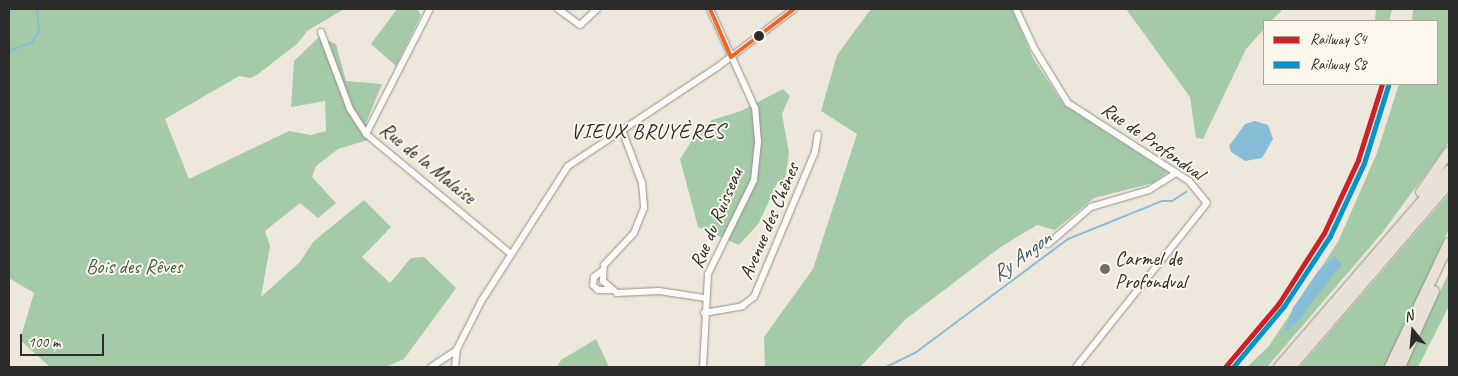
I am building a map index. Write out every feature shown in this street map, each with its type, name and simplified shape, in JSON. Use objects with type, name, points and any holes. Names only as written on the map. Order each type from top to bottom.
[{"type":"highway","points":[[1403,220],[1449,152]]},
{"type":"highway","points":[[1279,367],[1403,220],[1449,170]]},
{"type":"highway","points":[[1291,367],[1449,183]]},
{"type":"highway","points":[[1390,367],[1449,243]]},
{"type":"highway","points":[[1400,367],[1449,258]]},
{"type":"street","points":[[366,134],[430,9]]},
{"type":"street","points":[[558,9],[580,25],[597,9]]},
{"type":"street","name":"Rue du Ruisseau","points":[[703,367],[704,298],[712,260],[754,180],[758,141],[755,108],[710,9]]},
{"type":"street","points":[[455,367],[457,350],[482,300],[510,253],[568,166],[731,57],[794,9]]},
{"type":"street","name":"Rue de Profondval","points":[[1016,9],[1034,48],[1068,103],[1194,186],[1207,203],[1076,367]]},
{"type":"street","name":"Rue de la Malaise","points":[[321,32],[350,109],[366,134],[510,253]]},
{"type":"street","points":[[622,130],[642,183],[644,208],[637,228],[602,271],[594,278],[593,286],[598,290],[611,290],[622,293],[659,291],[704,298]]},
{"type":"street","name":"Avenue des Chênes","points":[[704,313],[742,306],[754,298],[815,152],[818,134]]},
{"type":"street","points":[[1048,244],[1091,207],[1149,190],[1176,174]]},
{"type":"street","points":[[602,271],[603,281],[611,290]]},
{"type":"street","points":[[431,367],[457,350]]},
{"type":"green space","name":"Bois des Rêves","points":[[9,9],[344,9],[307,31],[298,43],[257,75],[250,78],[239,76],[165,119],[189,179],[289,131],[311,135],[326,131],[325,101],[291,107],[294,61],[319,37],[336,44],[346,81],[382,84],[366,123],[368,140],[338,149],[316,166],[312,177],[336,203],[318,218],[300,203],[265,231],[270,246],[261,297],[300,262],[313,242],[364,200],[391,227],[362,257],[390,283],[411,258],[424,257],[456,288],[404,359],[386,367],[50,367],[20,340],[34,293],[9,278]]},
{"type":"green space","points":[[397,9],[417,9],[421,15],[396,66],[371,44]]},
{"type":"green space","points":[[871,9],[1012,9],[1033,58],[1064,105],[1168,172],[1153,183],[1094,198],[1055,230],[1037,225],[1002,246],[906,319],[860,367],[765,367],[764,337],[813,269],[857,134],[821,111],[837,55]]},
{"type":"green space","points":[[1126,9],[1283,9],[1272,20],[1263,20],[1263,30],[1246,49],[1203,139],[1196,138],[1190,97]]},
{"type":"green space","points":[[1376,9],[1392,9],[1389,20],[1375,20]]},
{"type":"green space","points":[[1413,9],[1449,9],[1449,142],[1382,233],[1267,367],[1247,367],[1269,346],[1338,242],[1377,153],[1399,85],[1438,85],[1438,20],[1412,20]]},
{"type":"green space","points":[[783,89],[790,96],[782,114],[789,153],[785,180],[778,181],[759,223],[739,245],[698,227],[680,159],[698,131],[712,120],[741,111]]},
{"type":"green space","points":[[1449,194],[1449,229],[1386,367],[1300,367]]},
{"type":"green space","points":[[1449,272],[1449,306],[1418,367],[1405,367]]},
{"type":"green space","points":[[596,339],[609,367],[557,367],[561,360]]},
{"type":"water","points":[[1255,121],[1268,125],[1273,139],[1262,158],[1245,161],[1231,152],[1229,146],[1245,124]]},
{"type":"water","points":[[1335,256],[1342,264],[1298,321],[1284,333],[1293,308],[1318,271]]},
{"type":"waterway","points":[[9,51],[32,42],[39,32],[37,9]]},
{"type":"waterway","name":"Ry Angon","points":[[886,367],[915,353],[1068,239],[1162,201],[1172,201],[1186,192]]},
{"type":"rail line","name":"S4","points":[[1225,367],[1279,303],[1324,233],[1358,160],[1382,85]]},
{"type":"rail line","name":"S8","points":[[1233,367],[1284,306],[1330,236],[1364,163],[1388,86]]},
{"type":"transit line","points":[[710,9],[731,57]]},
{"type":"transit line","points":[[731,57],[794,9]]},
{"type":"place","name":"Carmel de Profondval","points":[[1105,269]]},
{"type":"district","name":"VIEUX BRUYÈRES","points":[[648,131]]}]
